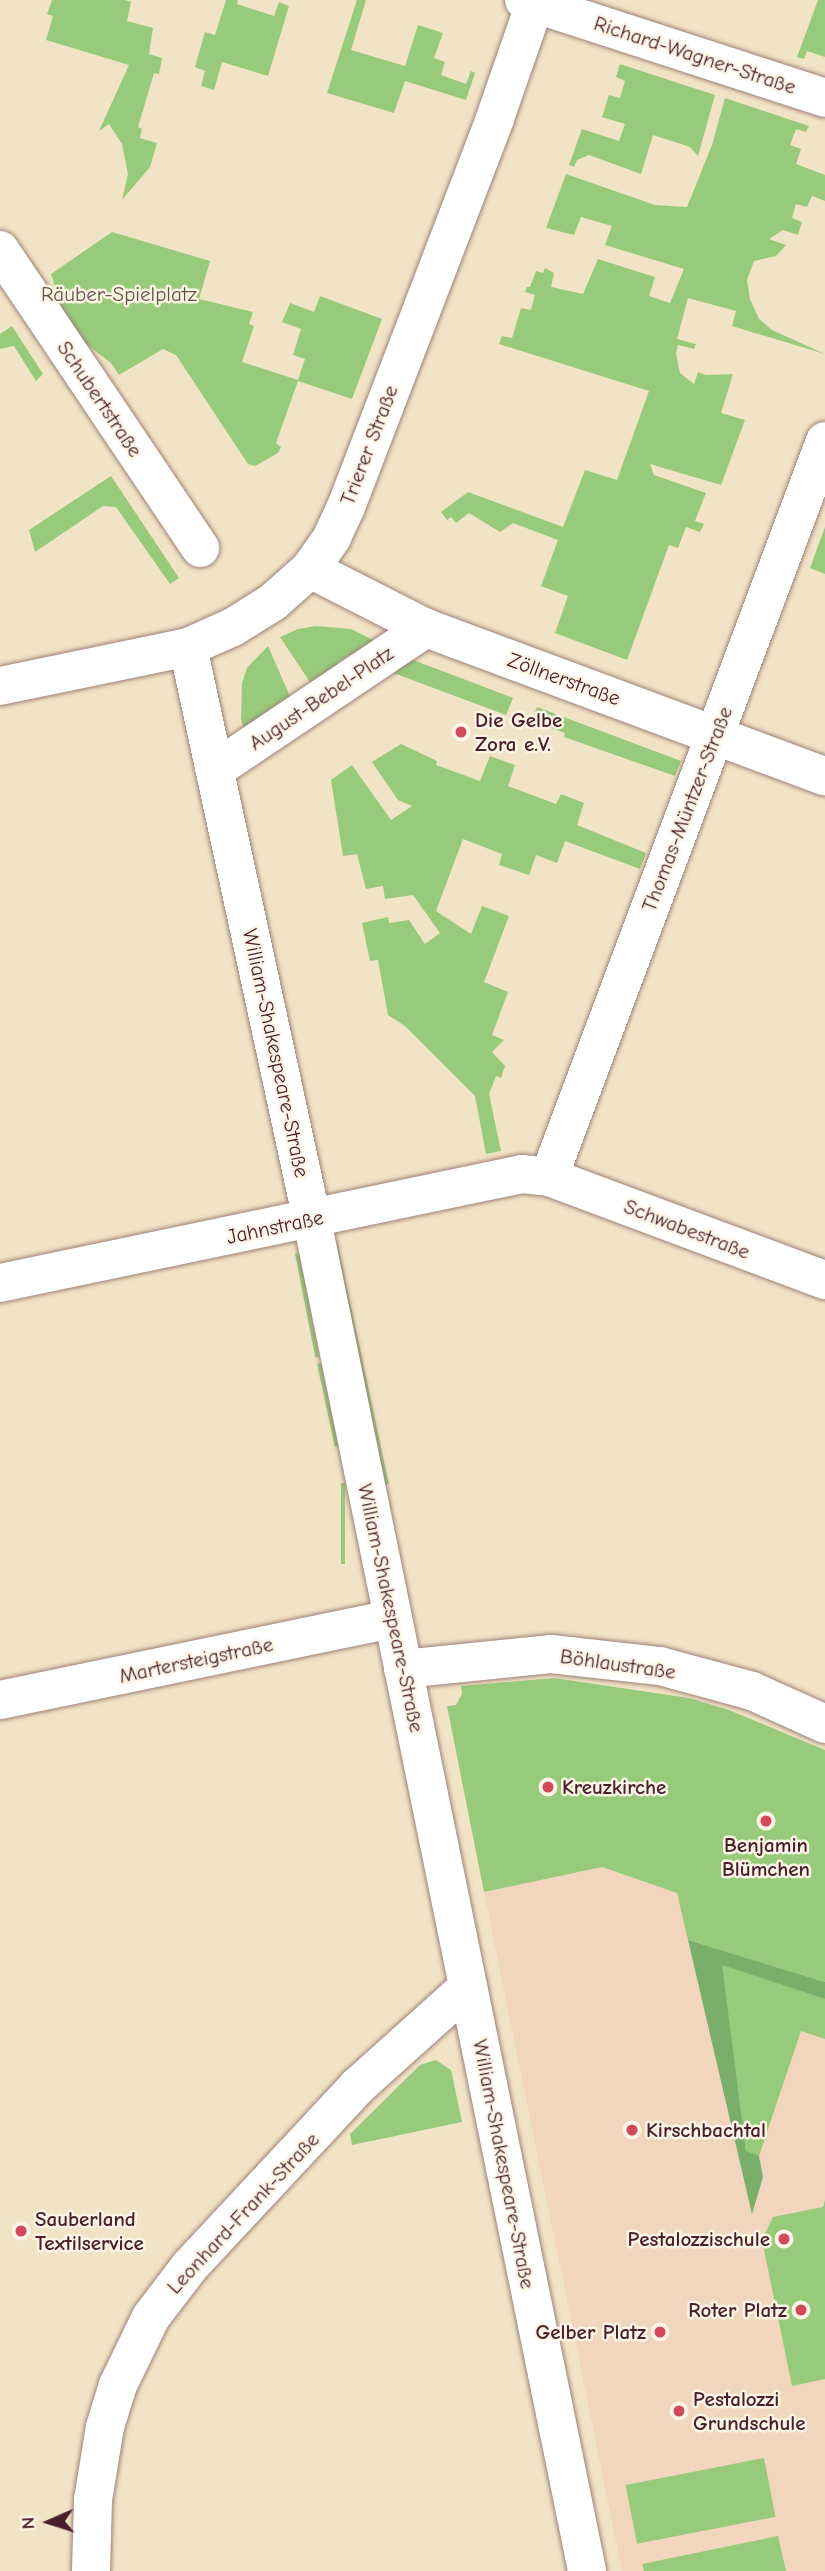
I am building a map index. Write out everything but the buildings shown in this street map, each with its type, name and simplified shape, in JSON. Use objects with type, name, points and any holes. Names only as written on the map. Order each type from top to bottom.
[{"type":"street","name":"Richard-Wagner-Straße","points":[[532,1],[825,98]]},
{"type":"street","name":"Trierer Straße","points":[[0,686],[188,647],[233,627],[273,602],[310,569],[332,537],[346,508],[495,117],[532,1]]},
{"type":"street","name":"Schubertstraße","points":[[0,250],[200,548]]},
{"type":"street","name":"Thomas-Müntzer-Straße","points":[[549,1177],[825,442]]},
{"type":"street","name":"Zöllnerstraße","points":[[310,569],[426,628],[825,776]]},
{"type":"street","name":"August-Bebel-Platz","points":[[216,769],[426,628]]},
{"type":"street","name":"William-Shakespeare-Straße","points":[[188,647],[312,1220],[587,2571]]},
{"type":"street","name":"Jahnstraße","points":[[0,1283],[312,1220],[522,1174],[549,1177]]},
{"type":"street","name":"Schwabestraße","points":[[549,1177],[825,1280]]},
{"type":"street","name":"Martersteigstraße","points":[[0,1700],[393,1619]]},
{"type":"street","name":"Böhlaustraße","points":[[403,1669],[551,1654],[660,1666],[752,1691],[825,1724]]},
{"type":"street","name":"Leonhard-Frank-Straße","points":[[91,2571],[89,2547],[93,2500],[105,2427],[122,2375],[151,2316],[190,2266],[356,2088],[468,1987]]},
{"type":"shaded area","points":[[602,1867],[677,1893],[689,1940],[825,1982],[825,2571],[622,2571],[484,1892]]},
{"type":"green space","points":[[52,0],[125,0],[131,2],[127,21],[153,28],[149,54],[162,58],[159,74],[154,73],[138,127],[142,129],[140,138],[157,143],[150,167],[122,200],[128,174],[122,144],[109,124],[99,131],[129,65],[46,40],[53,16],[47,14]]},
{"type":"green space","points":[[226,0],[238,0],[237,4],[274,16],[279,2],[289,6],[268,76],[222,62],[214,90],[201,86],[205,71],[195,67],[205,32],[215,35]]},
{"type":"green space","points":[[357,0],[366,0],[351,50],[405,66],[418,25],[443,33],[434,58],[445,62],[441,75],[466,84],[471,71],[475,73],[466,100],[405,81],[394,113],[327,93]]},
{"type":"green space","points":[[818,0],[825,0],[825,57],[807,51],[804,59],[797,57]]},
{"type":"green space","points":[[620,64],[715,95],[698,156],[690,147],[653,135],[641,174],[589,155],[577,160],[574,167],[569,165],[582,129],[619,141],[625,124],[602,117],[609,95],[620,98],[625,81],[616,77]]},
{"type":"green space","points":[[725,98],[809,126],[806,132],[796,129],[790,145],[801,149],[796,164],[825,175],[825,201],[812,196],[807,207],[796,204],[792,218],[802,222],[798,235],[783,230],[769,239],[786,245],[776,256],[754,261],[747,280],[750,299],[759,319],[772,330],[825,354],[732,326],[736,311],[688,298],[677,339],[696,344],[694,349],[678,345],[676,354],[680,373],[694,384],[698,372],[706,375],[733,374],[721,413],[745,420],[721,485],[650,464],[654,475],[706,493],[695,521],[704,524],[700,532],[686,527],[678,548],[669,545],[627,660],[555,633],[568,596],[541,586],[558,540],[513,523],[500,532],[469,513],[456,523],[451,517],[447,520],[441,512],[468,492],[563,527],[585,470],[617,480],[649,391],[499,344],[502,336],[512,338],[521,308],[531,310],[535,295],[525,292],[527,287],[530,287],[536,271],[543,273],[545,268],[554,273],[551,287],[583,294],[598,259],[655,277],[649,296],[670,303],[684,269],[605,245],[612,226],[581,217],[574,235],[546,228],[566,174],[655,205],[687,207],[712,145]]},
{"type":"green space","name":"Räuber-Spielplatz","points":[[112,232],[210,261],[199,299],[253,312],[249,324],[254,326],[242,362],[298,380],[305,359],[293,355],[301,329],[282,322],[290,303],[314,312],[320,296],[382,319],[352,399],[298,381],[276,443],[281,447],[278,453],[255,466],[248,464],[176,355],[163,349],[119,375],[111,363],[80,339],[65,316],[51,274]]},
{"type":"green space","points":[[12,326],[43,374],[36,381],[14,346],[0,349],[0,334]]},
{"type":"green space","points":[[111,476],[179,578],[170,584],[116,507],[103,506],[35,552],[29,530]]},
{"type":"green space","points":[[825,527],[825,574],[810,568]]},
{"type":"green space","points":[[316,626],[351,629],[379,643],[354,660],[349,655],[337,663],[341,670],[314,688],[280,637],[298,629]]},
{"type":"green space","points":[[268,646],[292,701],[245,734],[241,720],[242,683],[247,668]]},
{"type":"green space","points":[[408,658],[513,698],[506,715],[388,671]]},
{"type":"green space","points":[[537,707],[681,761],[675,776],[564,737],[565,733],[532,721]]},
{"type":"green space","points":[[401,744],[437,761],[436,765],[480,781],[490,756],[515,765],[508,786],[556,804],[561,794],[584,803],[577,825],[646,853],[640,869],[565,841],[557,863],[536,855],[529,875],[499,865],[502,854],[463,839],[436,911],[471,934],[482,906],[509,916],[484,982],[508,992],[492,1035],[504,1040],[492,1052],[505,1066],[501,1078],[496,1076],[489,1094],[501,1151],[486,1154],[475,1096],[405,1026],[388,1015],[378,960],[370,961],[362,923],[388,917],[389,923],[409,920],[425,944],[440,933],[413,895],[385,899],[383,886],[366,889],[357,854],[343,856],[331,780],[352,765],[391,820],[412,806],[398,800],[372,762]]},
{"type":"green space","points":[[338,1245],[389,1484],[385,1484],[334,1246]]},
{"type":"green space","points":[[299,1253],[319,1357],[315,1358],[295,1254]]},
{"type":"green space","points":[[321,1363],[339,1446],[335,1447],[317,1364]]},
{"type":"green space","points":[[341,1483],[345,1483],[345,1564],[341,1564]]},
{"type":"green space","points":[[554,1678],[689,1698],[729,1710],[825,1750],[825,1982],[688,1940],[677,1893],[602,1867],[484,1892],[447,1706],[456,1705],[462,1694],[461,1686]]},
{"type":"green space","points":[[688,1940],[825,1982],[825,1999],[722,1965],[746,2151],[759,2156],[763,2177],[752,2214]]},
{"type":"green space","points":[[721,1964],[825,1999],[825,2039],[801,2031],[759,2156],[746,2152]]},
{"type":"green space","points":[[436,2060],[451,2070],[462,2122],[352,2145],[350,2134],[420,2065]]},
{"type":"green space","name":"Roter Platz","points":[[825,2200],[825,2379],[792,2386],[762,2240],[773,2217],[823,2207]]},
{"type":"green space","points":[[764,2458],[775,2517],[637,2544],[626,2485]]},
{"type":"green space","points":[[778,2536],[786,2571],[644,2571],[642,2564]]},
{"type":"place","name":"Die Gelbe Zora e.V.","points":[[461,732]]},
{"type":"place","name":"Kreuzkirche","points":[[548,1787]]},
{"type":"place","name":"Benjamin Blümchen","points":[[766,1821]]},
{"type":"place","name":"Kirschbachtal","points":[[632,2130]]},
{"type":"place","name":"Sauberland Textilservice","points":[[21,2231]]},
{"type":"place","name":"Pestalozzischule","points":[[784,2239]]},
{"type":"place","name":"Roter Platz","points":[[801,2310]]},
{"type":"place","name":"Gelber Platz","points":[[660,2332]]},
{"type":"place","name":"Pestalozzi Grundschule","points":[[679,2411]]}]
